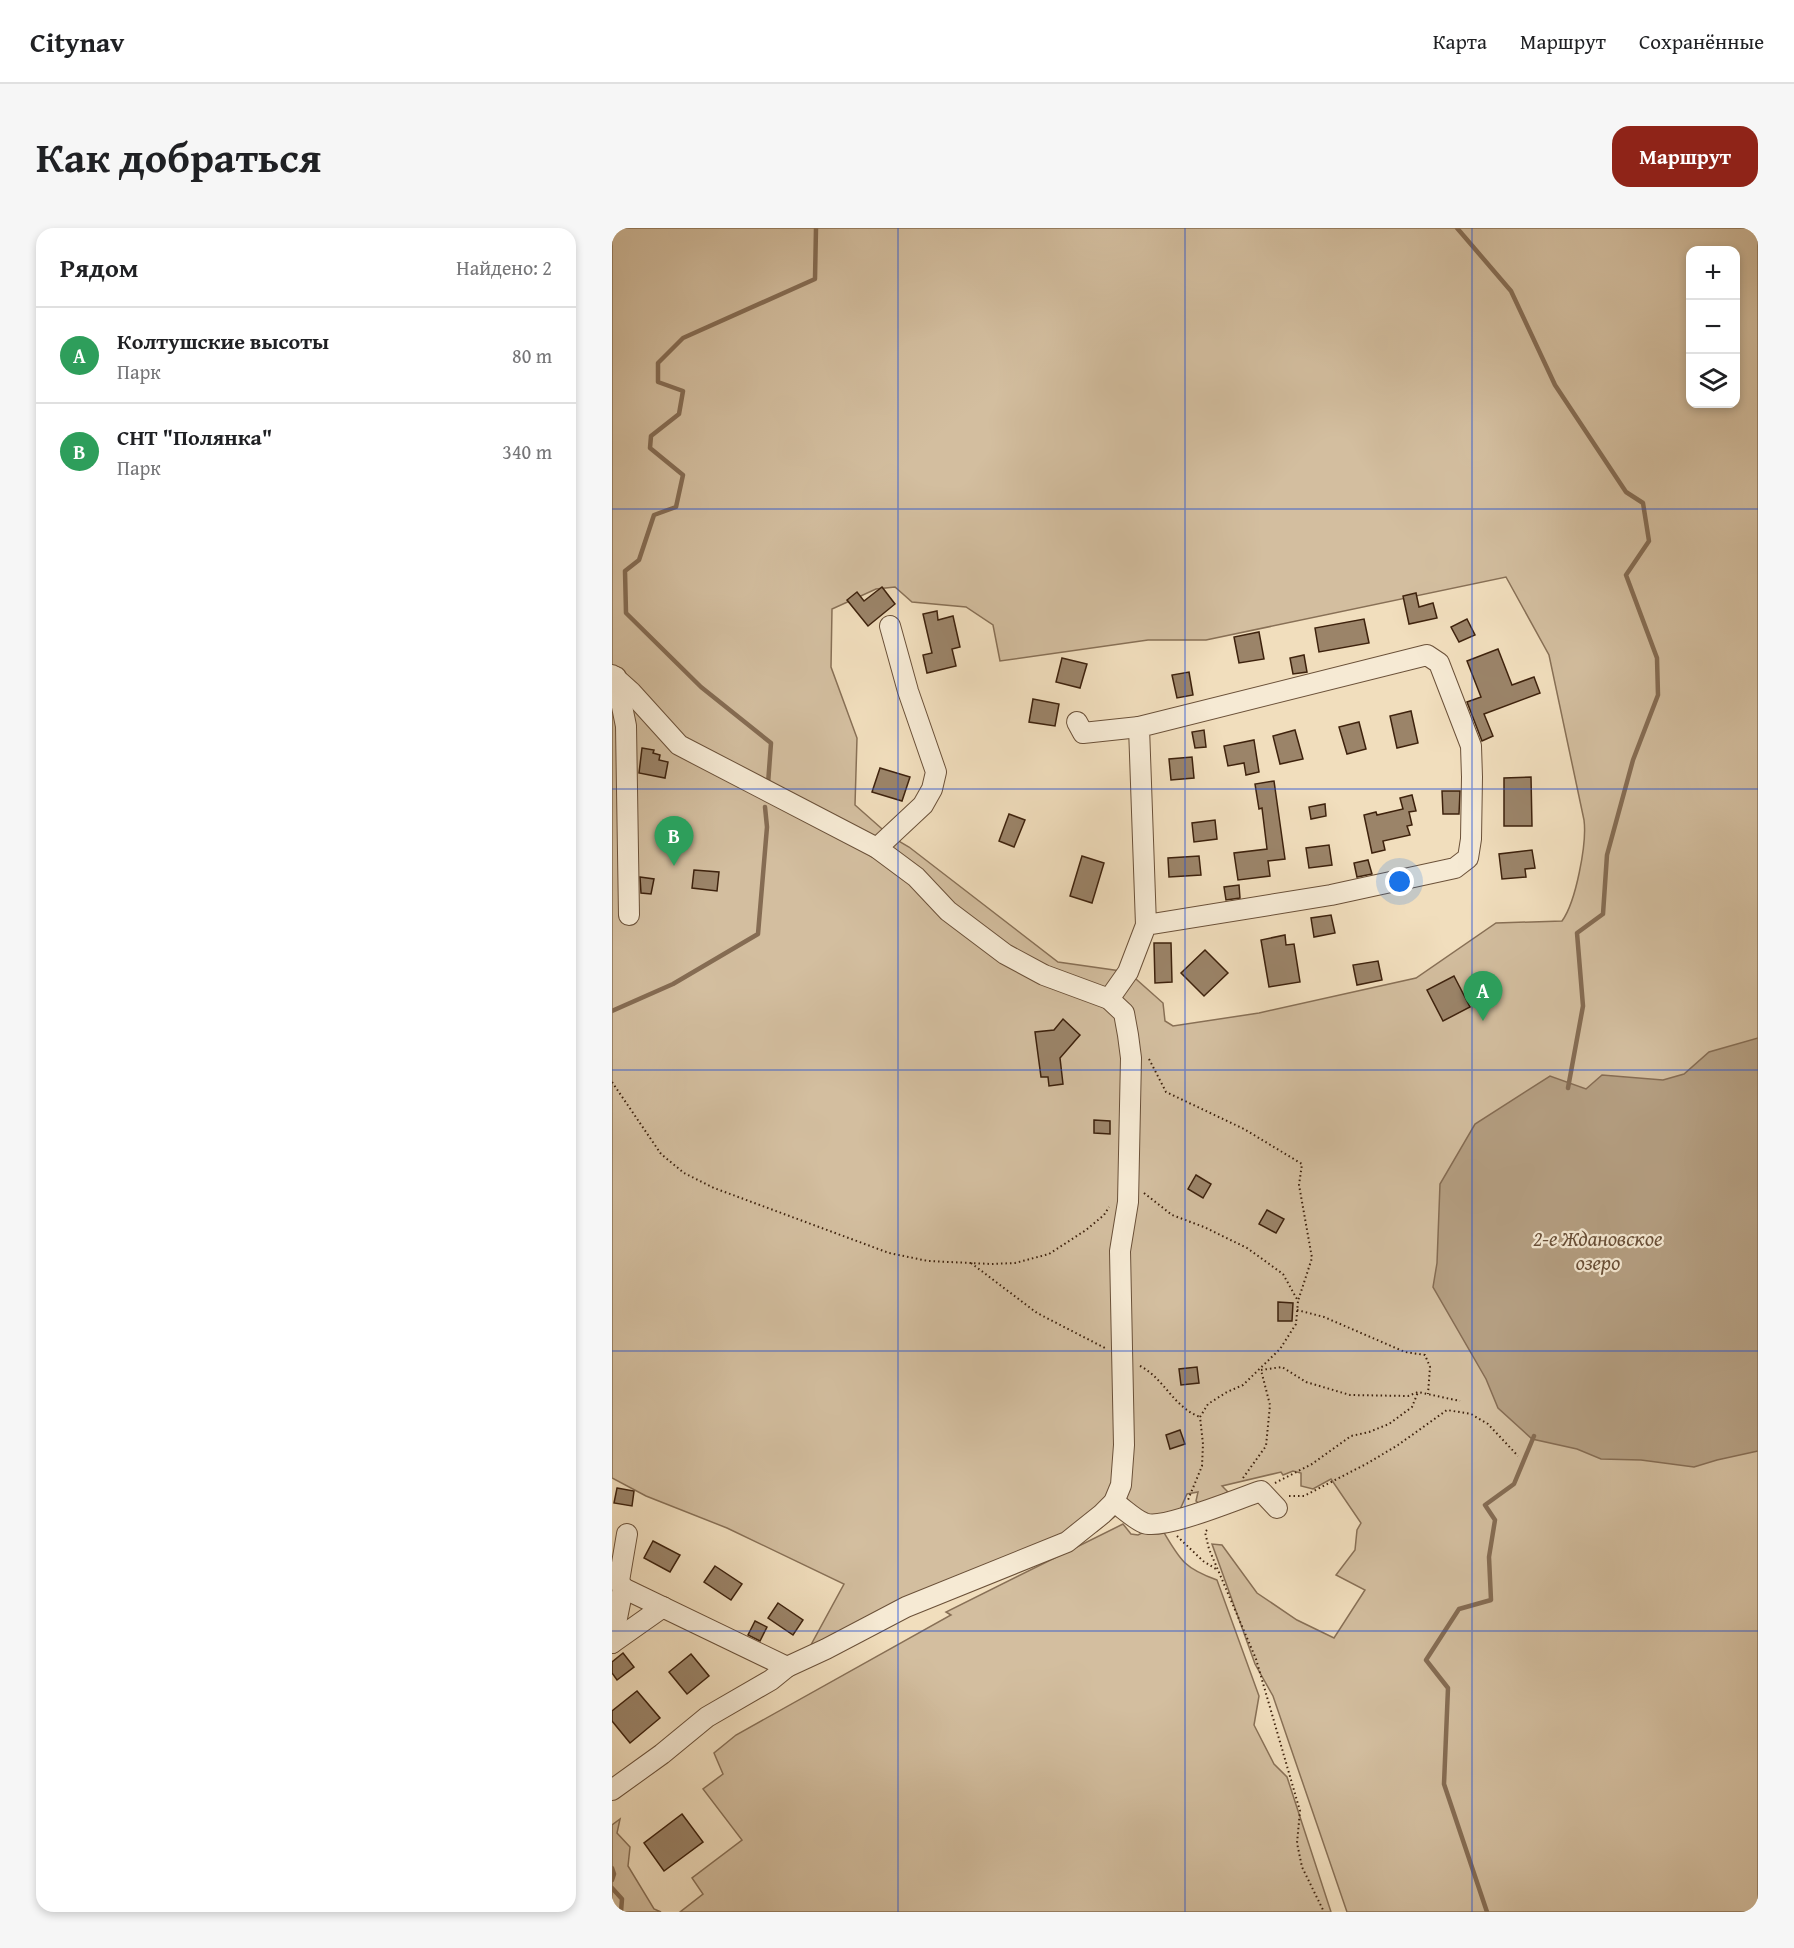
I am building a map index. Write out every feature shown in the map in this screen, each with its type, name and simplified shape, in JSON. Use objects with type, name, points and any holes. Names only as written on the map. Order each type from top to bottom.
[{"type":"street","points":[[877,848],[922,805],[932,789],[936,772],[908,691],[891,626]]},
{"type":"street","points":[[1077,722],[1083,733],[1139,727],[1427,655],[1439,663],[1471,746],[1471,839],[1468,858],[1455,868],[1331,896],[1146,925]]},
{"type":"street","points":[[612,1790],[662,1754],[707,1717],[771,1680],[787,1667],[924,1600],[1067,1542],[1114,1502],[1121,1485],[1124,1445],[1120,1251],[1128,1202],[1131,1058],[1124,1013],[1109,999],[1044,975],[1005,954],[948,911],[916,877],[877,848],[679,745],[614,676]]},
{"type":"street","points":[[614,676],[626,726],[629,915]]},
{"type":"street","points":[[1109,999],[1128,972],[1146,925],[1139,727]]},
{"type":"street","points":[[1114,1502],[1146,1524],[1166,1523],[1225,1503],[1269,1498]]},
{"type":"street","points":[[627,1534],[619,1581],[623,1588],[787,1667]]},
{"type":"street","points":[[612,1643],[623,1588]]},
{"type":"street","points":[[612,1643],[663,1607]]},
{"type":"path","points":[[1131,1058],[1151,1059],[1166,1092],[1244,1129],[1302,1164],[1299,1185],[1312,1258],[1298,1301],[1296,1324],[1280,1349],[1260,1370],[1243,1385],[1208,1404],[1200,1417],[1203,1444],[1202,1466],[1187,1504],[1188,1517]]},
{"type":"path","points":[[612,1082],[661,1154],[684,1173],[714,1188],[889,1253],[928,1261],[1015,1263],[1049,1254],[1086,1230],[1104,1215],[1110,1205]]},
{"type":"path","points":[[1128,1178],[1172,1215],[1204,1227],[1247,1248],[1283,1274],[1298,1301]]},
{"type":"path","points":[[971,1263],[1037,1313],[1152,1372],[1180,1406],[1200,1417]]},
{"type":"path","points":[[1297,1310],[1334,1321],[1405,1352],[1425,1355],[1430,1367],[1428,1394]]},
{"type":"path","points":[[1260,1370],[1282,1367],[1306,1382],[1350,1395],[1408,1396],[1418,1392],[1460,1401]]},
{"type":"path","points":[[1260,1370],[1270,1404],[1266,1446],[1205,1532],[1216,1569],[1256,1659],[1300,1811],[1297,1843],[1302,1867],[1324,1912]]},
{"type":"path","points":[[1269,1498],[1351,1436],[1370,1432],[1389,1424],[1412,1407],[1418,1392]]},
{"type":"path","points":[[1269,1498],[1304,1496],[1388,1451],[1447,1410],[1471,1414],[1488,1424],[1518,1456]]},
{"type":"path","points":[[1166,1523],[1203,1561],[1216,1569]]},
{"type":"shaded area","points":[[612,228],[1758,228],[1758,1912],[1347,1912],[1273,1696],[1255,1664],[1212,1544],[1222,1545],[1257,1593],[1297,1620],[1334,1638],[1365,1590],[1336,1575],[1355,1550],[1357,1530],[1361,1523],[1331,1479],[1313,1489],[1301,1486],[1301,1473],[1293,1471],[1283,1475],[1281,1472],[1222,1486],[1228,1492],[1201,1505],[1196,1501],[1198,1492],[1187,1494],[1178,1514],[1164,1521],[1124,1509],[1097,1531],[946,1593],[800,1665],[844,1584],[727,1528],[646,1496],[612,1478]],"holes":[[[1506,577],[1549,655],[1584,820],[1584,843],[1576,887],[1562,921],[1496,923],[1416,978],[1259,1013],[1173,1026],[1165,1021],[1163,1003],[1128,972],[1058,962],[909,847],[890,836],[855,805],[857,738],[831,667],[832,609],[876,589],[895,587],[912,602],[966,607],[993,625],[1000,661],[1148,640],[1206,640]]]},
{"type":"shaded area","points":[[1123,1524],[1131,1534],[1138,1535],[1150,1529],[1163,1531],[1184,1562],[1217,1580],[1259,1696],[1254,1725],[1274,1764],[1287,1777],[1331,1912],[680,1912],[703,1894],[692,1878],[742,1840],[703,1789],[723,1774],[714,1753],[736,1735],[951,1615],[946,1612]]},
{"type":"shaded area","points":[[620,1819],[617,1833],[630,1847],[628,1866],[654,1909],[661,1912],[612,1912],[612,1825]]},
{"type":"water","name":"2-е Ждановское озеро","points":[[1758,1038],[1758,1451],[1694,1467],[1641,1460],[1601,1459],[1577,1449],[1532,1439],[1498,1408],[1486,1379],[1433,1287],[1437,1263],[1440,1184],[1475,1124],[1550,1076],[1586,1089],[1602,1075],[1663,1080],[1684,1074],[1709,1052]]},
{"type":"building","points":[[882,587],[895,604],[868,626],[847,600],[857,592],[864,601]]},
{"type":"building","points":[[1416,593],[1419,607],[1433,603],[1437,618],[1409,624],[1403,596]]},
{"type":"building","points":[[937,611],[938,620],[953,616],[960,647],[952,649],[956,666],[927,673],[923,655],[932,653],[923,614]]},
{"type":"building","points":[[1364,619],[1369,643],[1319,652],[1315,628]]},
{"type":"building","points":[[1467,619],[1475,635],[1459,642],[1451,627]]},
{"type":"building","points":[[1259,632],[1264,659],[1239,663],[1234,637]]},
{"type":"building","points":[[1498,649],[1512,685],[1534,677],[1540,693],[1484,714],[1493,736],[1482,741],[1467,702],[1481,697],[1467,661]]},
{"type":"building","points":[[1304,655],[1307,672],[1293,674],[1290,658]]},
{"type":"building","points":[[1062,658],[1087,664],[1080,688],[1056,682]]},
{"type":"building","points":[[1189,672],[1193,695],[1177,698],[1172,675]]},
{"type":"building","points":[[1033,699],[1059,704],[1055,726],[1029,722]]},
{"type":"building","points":[[1411,711],[1418,743],[1397,748],[1390,716]]},
{"type":"building","points":[[1359,722],[1366,749],[1347,754],[1339,727]]},
{"type":"building","points":[[1204,730],[1206,747],[1195,748],[1192,732]]},
{"type":"building","points":[[1295,730],[1303,759],[1280,764],[1273,736]]},
{"type":"building","points":[[1254,740],[1259,772],[1246,775],[1244,763],[1228,766],[1224,746]]},
{"type":"building","points":[[642,748],[654,750],[653,753],[660,755],[659,760],[668,762],[665,778],[639,773]]},
{"type":"building","points":[[1192,757],[1194,778],[1171,780],[1169,759]]},
{"type":"building","points":[[880,768],[910,777],[902,801],[872,792]]},
{"type":"building","points":[[1531,777],[1532,826],[1504,826],[1504,778]]},
{"type":"building","points":[[1274,781],[1285,859],[1268,861],[1270,876],[1238,880],[1234,853],[1267,849],[1262,808],[1259,809],[1255,784]]},
{"type":"building","points":[[1442,791],[1460,791],[1459,814],[1443,814]]},
{"type":"building","points":[[1412,795],[1416,811],[1409,812],[1412,825],[1407,826],[1410,835],[1383,841],[1385,850],[1372,853],[1364,815],[1376,812],[1377,815],[1403,809],[1400,798]]},
{"type":"building","points":[[1325,804],[1326,816],[1311,819],[1309,807]]},
{"type":"building","points":[[1009,814],[1025,820],[1014,847],[999,841]]},
{"type":"building","points":[[1215,820],[1217,839],[1194,842],[1192,823]]},
{"type":"building","points":[[676,825],[687,827],[685,842],[674,840]]},
{"type":"building","points":[[1329,845],[1332,865],[1309,868],[1306,848]]},
{"type":"building","points":[[1532,850],[1535,868],[1525,869],[1526,877],[1502,879],[1499,854]]},
{"type":"building","points":[[1082,856],[1104,863],[1092,903],[1070,896]]},
{"type":"building","points":[[1199,856],[1201,875],[1169,877],[1168,858]]},
{"type":"building","points":[[1368,860],[1372,874],[1357,877],[1354,863]]},
{"type":"building","points":[[694,870],[719,872],[717,891],[692,888]]},
{"type":"building","points":[[640,877],[654,879],[651,894],[641,893]]},
{"type":"building","points":[[1239,885],[1240,898],[1226,900],[1224,887]]},
{"type":"building","points":[[1331,915],[1335,933],[1314,937],[1311,918]]},
{"type":"building","points":[[1285,935],[1286,945],[1294,944],[1300,982],[1269,987],[1261,940]]},
{"type":"building","points":[[1154,943],[1171,943],[1172,982],[1155,983]]},
{"type":"building","points":[[1205,950],[1228,973],[1204,996],[1181,973]]},
{"type":"building","points":[[1378,961],[1382,980],[1357,985],[1353,965]]},
{"type":"building","points":[[1454,976],[1470,1007],[1443,1021],[1427,990]]},
{"type":"building","points":[[1063,1019],[1080,1035],[1060,1058],[1063,1084],[1049,1086],[1048,1077],[1041,1077],[1035,1032],[1054,1030]]},
{"type":"building","points":[[1094,1120],[1110,1121],[1110,1134],[1094,1133]]},
{"type":"building","points":[[1196,1175],[1211,1184],[1203,1198],[1188,1189]]},
{"type":"building","points":[[1267,1210],[1284,1219],[1276,1233],[1259,1224]]},
{"type":"building","points":[[1278,1302],[1293,1303],[1292,1321],[1278,1321]]},
{"type":"building","points":[[1197,1367],[1199,1383],[1181,1385],[1179,1369]]},
{"type":"building","points":[[1180,1430],[1185,1444],[1170,1449],[1166,1435]]},
{"type":"building","points":[[617,1488],[634,1491],[632,1506],[614,1503]]},
{"type":"building","points":[[653,1541],[680,1555],[670,1572],[644,1558]]},
{"type":"building","points":[[715,1566],[742,1584],[731,1600],[704,1582]]},
{"type":"building","points":[[778,1603],[803,1620],[793,1635],[768,1618]]},
{"type":"building","points":[[755,1621],[767,1627],[760,1641],[748,1635]]},
{"type":"building","points":[[623,1653],[634,1667],[617,1680],[612,1673],[612,1662]]},
{"type":"building","points":[[691,1654],[709,1676],[687,1694],[669,1672]]},
{"type":"building","points":[[637,1691],[660,1718],[630,1743],[612,1721],[612,1711]]},
{"type":"building","points":[[682,1814],[703,1842],[664,1871],[644,1843]]},
{"type":"waterway","points":[[768,784],[771,743],[701,687],[626,613],[625,571],[639,560],[654,515],[676,507],[683,475],[650,448],[651,436],[679,414],[683,391],[658,382],[658,363],[683,338],[815,279],[816,228]]},
{"type":"waterway","points":[[1457,228],[1511,291],[1555,385],[1626,492],[1643,503],[1649,541],[1626,575],[1657,658],[1658,695],[1633,760],[1607,855],[1603,914],[1577,933],[1583,1006],[1568,1088]]},
{"type":"waterway","points":[[612,1011],[673,984],[758,934],[767,827],[765,807]]},
{"type":"waterway","points":[[1487,1912],[1444,1784],[1448,1688],[1426,1660],[1459,1609],[1491,1600],[1489,1557],[1495,1520],[1485,1505],[1514,1484],[1534,1436]]},
{"type":"waterway","points":[[612,1868],[614,1874],[612,1880]]},
{"type":"waterway","points":[[612,1888],[622,1899],[621,1912]]},
{"type":"place","name":"СНТ \"Полянка\"","points":[[674,866]]},
{"type":"place","name":"Колтушские высоты","points":[[1483,1021]]}]
